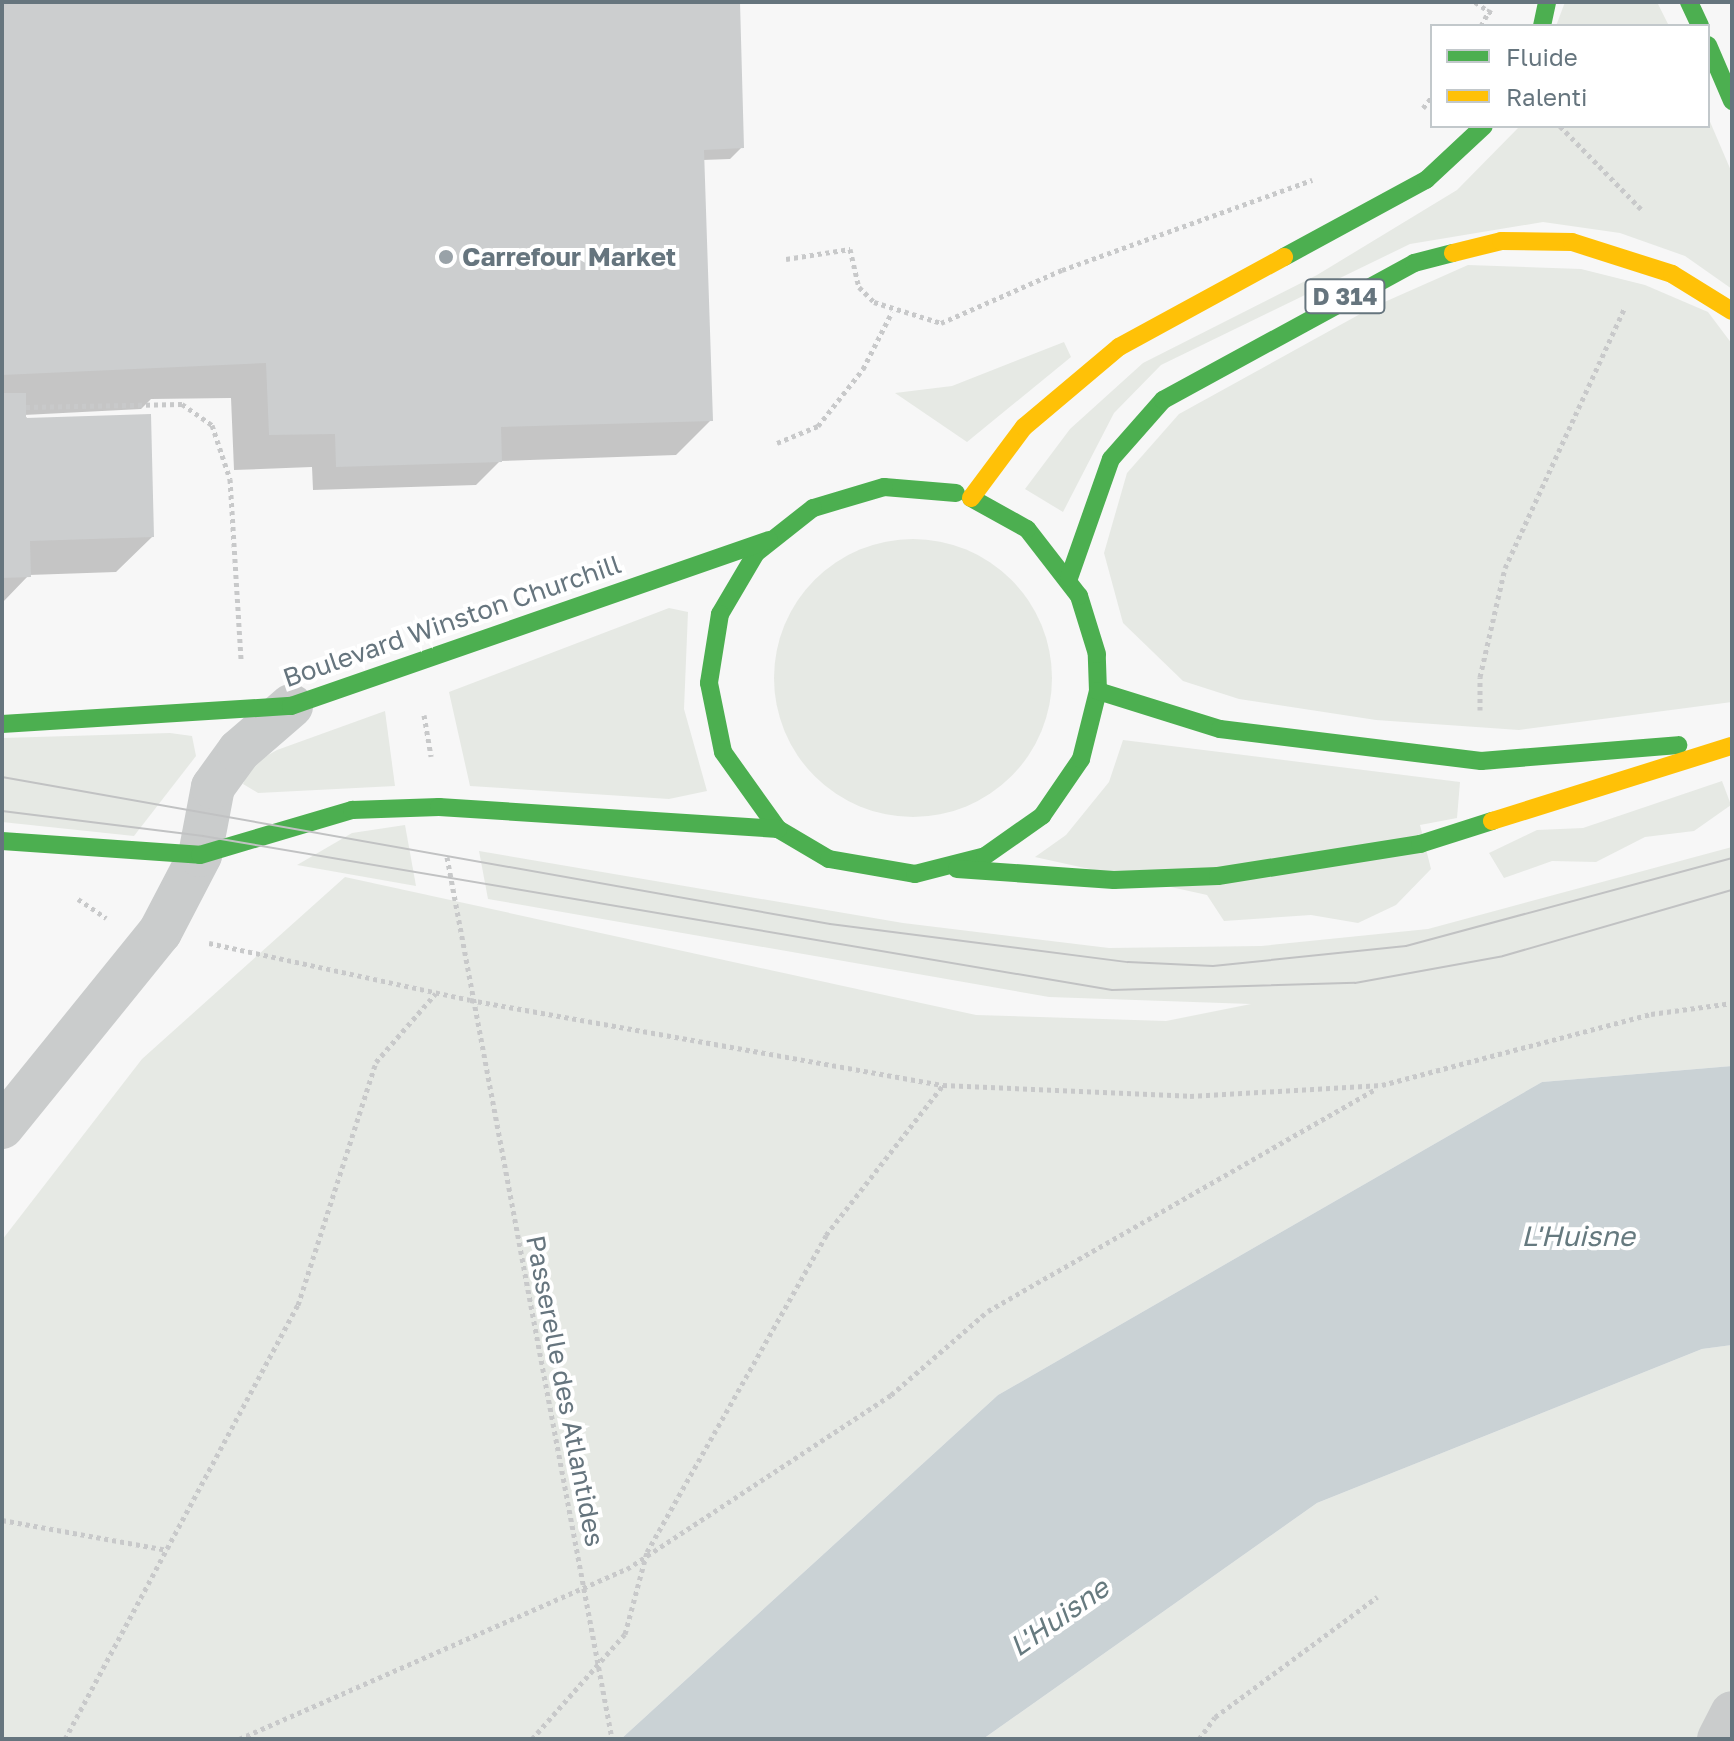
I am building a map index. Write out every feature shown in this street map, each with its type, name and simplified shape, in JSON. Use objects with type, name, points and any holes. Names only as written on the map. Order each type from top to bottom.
[{"type":"street","points":[[1542,24],[1547,2]]},
{"type":"street","points":[[1689,2],[1699,24]]},
{"type":"street","points":[[1710,50],[1732,101]]},
{"type":"street","points":[[964,496],[1024,427],[1119,347],[1426,180],[1482,128]]},
{"type":"street","name":"D 314","points":[[1069,578],[1111,459],[1163,400],[1330,303],[1414,263],[1501,241],[1572,242],[1642,261],[1732,311]]},
{"type":"street","points":[[778,829],[730,768],[709,683],[720,614],[769,540],[813,508],[865,490],[964,496],[1027,529],[1069,578],[1092,634],[1098,691],[1081,759],[1053,804],[1015,839],[951,868]]},
{"type":"street","name":"Boulevard Winston Churchill","points":[[2,724],[291,706],[769,540]]},
{"type":"street","points":[[1098,691],[1220,729],[1481,761],[1732,743]]},
{"type":"street","points":[[2,1127],[160,932],[200,855],[213,787],[239,751],[291,706]]},
{"type":"street","points":[[2,841],[200,855],[352,810],[439,807],[778,829],[862,869],[951,868],[1114,880],[1249,871],[1420,844],[1732,743]]},
{"type":"street","points":[[1719,1739],[1732,1713]]},
{"type":"path","points":[[1475,2],[1491,5]]},
{"type":"path","points":[[1482,24],[1491,5]]},
{"type":"path","points":[[1491,5],[1498,24]]},
{"type":"path","points":[[1418,114],[1430,99]]},
{"type":"path","points":[[1481,761],[1480,677],[1505,568],[1599,374],[1658,226],[1562,128]]},
{"type":"path","points":[[786,259],[850,249],[859,287],[892,312],[917,321],[955,320],[1062,270],[1323,176]]},
{"type":"path","points":[[777,443],[818,426],[863,369],[892,312]]},
{"type":"path","points":[[26,407],[182,404],[212,425],[230,479],[244,710]]},
{"type":"path","points":[[160,932],[436,993],[943,1085],[1190,1096],[1382,1085],[1651,1014],[1732,1003]]},
{"type":"path","points":[[65,1739],[298,1305],[376,1062],[436,993]]},
{"type":"path","name":"Passerelle des Atlantides","points":[[478,1051],[612,1739]]},
{"type":"path","points":[[532,1739],[625,1634],[643,1588],[647,1552],[826,1235],[943,1085]]},
{"type":"path","points":[[239,1739],[494,1633],[627,1569],[647,1552],[891,1395],[988,1311],[1382,1085]]},
{"type":"path","points":[[2,1520],[167,1550]]},
{"type":"path","points":[[1199,1739],[1215,1717],[1377,1597]]},
{"type":"shaded area","points":[[1565,2],[1657,2],[1668,24],[1557,24]]},
{"type":"shaded area","points":[[1710,122],[1732,173],[1732,289],[1685,256],[1620,233],[1543,222],[1410,244],[1161,365],[1114,413],[1063,512],[1025,489],[1070,429],[1143,363],[1317,275],[1457,190],[1518,128],[1710,128]]},
{"type":"shaded area","points":[[1468,265],[1581,269],[1645,285],[1708,312],[1732,344],[1732,702],[1519,730],[1376,720],[1239,699],[1183,681],[1123,623],[1104,553],[1127,473],[1179,414],[1371,308]]},
{"type":"shaded area","points":[[1064,342],[1071,357],[967,442],[895,393],[952,386]]},
{"type":"shaded area","points":[[927,539],[979,555],[1012,579],[1042,625],[1050,651],[1050,705],[1042,731],[1012,777],[966,807],[927,817],[899,817],[847,801],[814,777],[805,766],[790,744],[776,705],[774,664],[790,612],[814,579],[825,570],[847,555],[886,541]]},
{"type":"shaded area","points":[[669,608],[688,612],[684,709],[707,791],[669,799],[470,786],[449,692]]},
{"type":"shaded area","points":[[385,711],[395,786],[258,793],[243,784],[252,764],[277,750]]},
{"type":"shaded area","points":[[170,733],[192,736],[196,756],[134,836],[2,822],[2,738]]},
{"type":"shaded area","points":[[1123,740],[1460,782],[1457,818],[1420,825],[1431,869],[1396,905],[1358,923],[1311,915],[1224,921],[1207,895],[1035,857],[1066,835],[1109,782]]},
{"type":"shaded area","points":[[1722,781],[1731,805],[1694,831],[1645,837],[1596,862],[1552,861],[1504,878],[1489,853],[1537,830],[1583,828]]},
{"type":"shaded area","points":[[405,825],[416,886],[297,865],[352,833]]},
{"type":"shaded area","points":[[1732,847],[1732,1066],[1542,1082],[998,1395],[621,1739],[2,1739],[2,1240],[142,1059],[345,877],[976,1015],[1166,1021],[1251,1004],[1049,997],[488,899],[479,851],[903,923],[1109,948],[1261,946],[1428,929]]},
{"type":"shaded area","points":[[1732,1345],[1732,1713],[1719,1739],[983,1739],[1317,1503],[1702,1349]]},
{"type":"water","name":"L'Huisne","points":[[1732,1066],[1732,1345],[1702,1349],[1317,1503],[983,1739],[621,1739],[998,1395],[1542,1082]]},
{"type":"building","name":"Carrefour Market","points":[[2,2],[740,2],[744,148],[704,150],[713,421],[501,427],[502,462],[336,467],[335,434],[269,435],[266,363],[2,375]]},
{"type":"building","points":[[2,393],[26,393],[26,418],[151,414],[154,537],[30,541],[31,577],[2,578]]},
{"type":"tram line","points":[[2,777],[830,924],[1128,962],[1213,966],[1406,946],[1732,858]]},
{"type":"tram line","points":[[2,811],[203,836],[1112,990],[1355,983],[1503,956],[1732,890]]},
{"type":"traffic: fast","points":[[1542,24],[1547,2]]},
{"type":"traffic: fast","points":[[1689,2],[1699,24]]},
{"type":"traffic: fast","points":[[1710,50],[1732,101]]},
{"type":"traffic: fast","points":[[1284,257],[1426,180],[1482,128]]},
{"type":"traffic: fast","points":[[1069,578],[1111,459],[1163,400],[1414,263],[1453,253]]},
{"type":"traffic: fast","points":[[956,493],[884,487],[813,508],[756,553],[720,614],[709,683],[723,752],[778,829],[829,859],[915,874],[985,856],[1042,816],[1081,759],[1098,691],[1097,654],[1079,596],[1027,529],[971,498]]},
{"type":"traffic: fast","points":[[2,724],[291,706],[769,540]]},
{"type":"traffic: fast","points":[[1098,691],[1220,729],[1481,761],[1678,745]]},
{"type":"traffic: fast","points":[[2,841],[200,855],[352,810],[439,807],[778,829]]},
{"type":"traffic: fast","points":[[957,869],[1114,880],[1218,876],[1420,844],[1492,821]]},
{"type":"traffic: slow","points":[[1453,253],[1501,241],[1572,242],[1672,274],[1732,311]]},
{"type":"traffic: slow","points":[[971,498],[1024,427],[1119,347],[1284,257]]},
{"type":"traffic: slow","points":[[1492,821],[1732,746]]},
{"type":"place","name":"Carrefour Market","points":[[446,257]]}]
